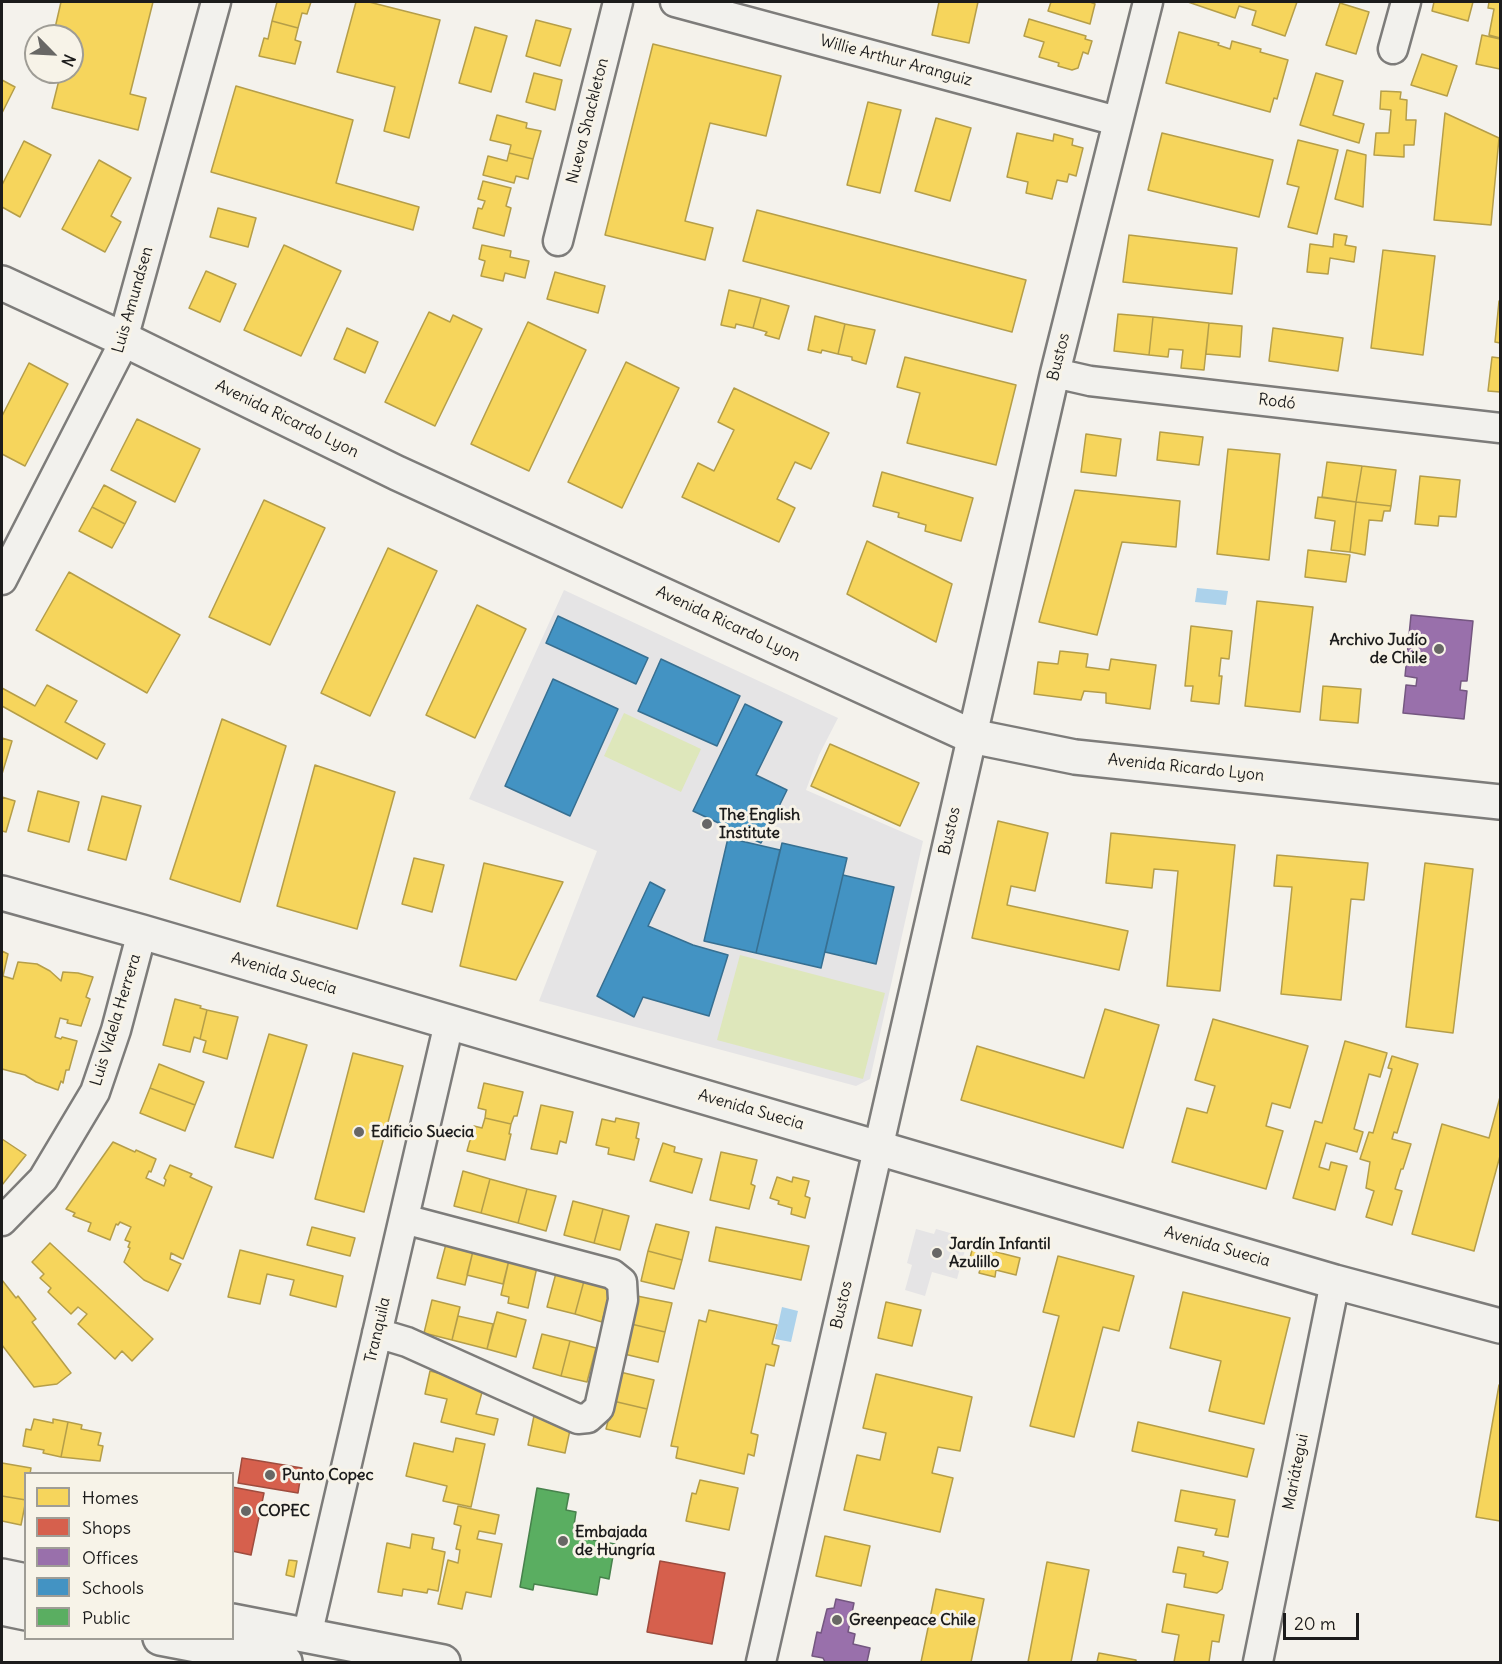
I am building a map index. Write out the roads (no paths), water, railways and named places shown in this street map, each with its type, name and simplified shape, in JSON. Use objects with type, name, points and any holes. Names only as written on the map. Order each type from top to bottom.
[{"type":"street","name":"Luis Amundsen","points":[[2,580],[120,350],[216,2]]},
{"type":"street","name":"Nueva Shackleton","points":[[558,241],[618,2]]},
{"type":"street","name":"Willie Arthur Aranguiz","points":[[675,2],[1117,121]]},
{"type":"street","name":"Bustos","points":[[761,1662],[1054,374],[1148,2]]},
{"type":"street","points":[[1393,49],[1406,2]]},
{"type":"street","name":"Avenida Ricardo Lyon","points":[[2,283],[123,339],[397,473],[971,736],[1075,757],[1500,802]]},
{"type":"street","name":"Rodó","points":[[1054,374],[1090,381],[1500,428]]},
{"type":"street","name":"Avenida Suecia","points":[[2,893],[879,1147],[1335,1282],[1500,1326]]},
{"type":"street","name":"Luis Videla Herrera","points":[[2,1221],[43,1179],[95,1092],[116,1030],[142,932]]},
{"type":"street","name":"Tranquila","points":[[307,1636],[449,1023]]},
{"type":"street","points":[[377,1333],[407,1342],[578,1419],[588,1418],[598,1408],[623,1300],[622,1282],[612,1274],[404,1219]]},
{"type":"street","name":"Mariátegui","points":[[1258,1662],[1335,1282]]},
{"type":"street","points":[[2,1576],[24,1581]]},
{"type":"street","points":[[2,1608],[24,1613]]},
{"type":"street","points":[[234,1621],[443,1662]]},
{"type":"street","points":[[170,1640],[285,1662]]},
{"type":"water","points":[[1197,588],[1228,591],[1226,605],[1195,602]]},
{"type":"water","points":[[782,1307],[798,1311],[791,1342],[775,1339]]},
{"type":"place","name":"Archivo Judío de Chile","points":[[1439,649]]},
{"type":"place","name":"The English Institute","points":[[707,824]]},
{"type":"place","name":"Edificio Suecia","points":[[359,1132]]},
{"type":"place","name":"Jardín Infantil Azulillo","points":[[937,1253]]},
{"type":"place","name":"Punto Copec","points":[[270,1475]]},
{"type":"place","name":"COPEC","points":[[246,1511]]},
{"type":"place","name":"Embajada de Hungría","points":[[563,1541]]},
{"type":"place","name":"Greenpeace Chile","points":[[837,1620]]}]
